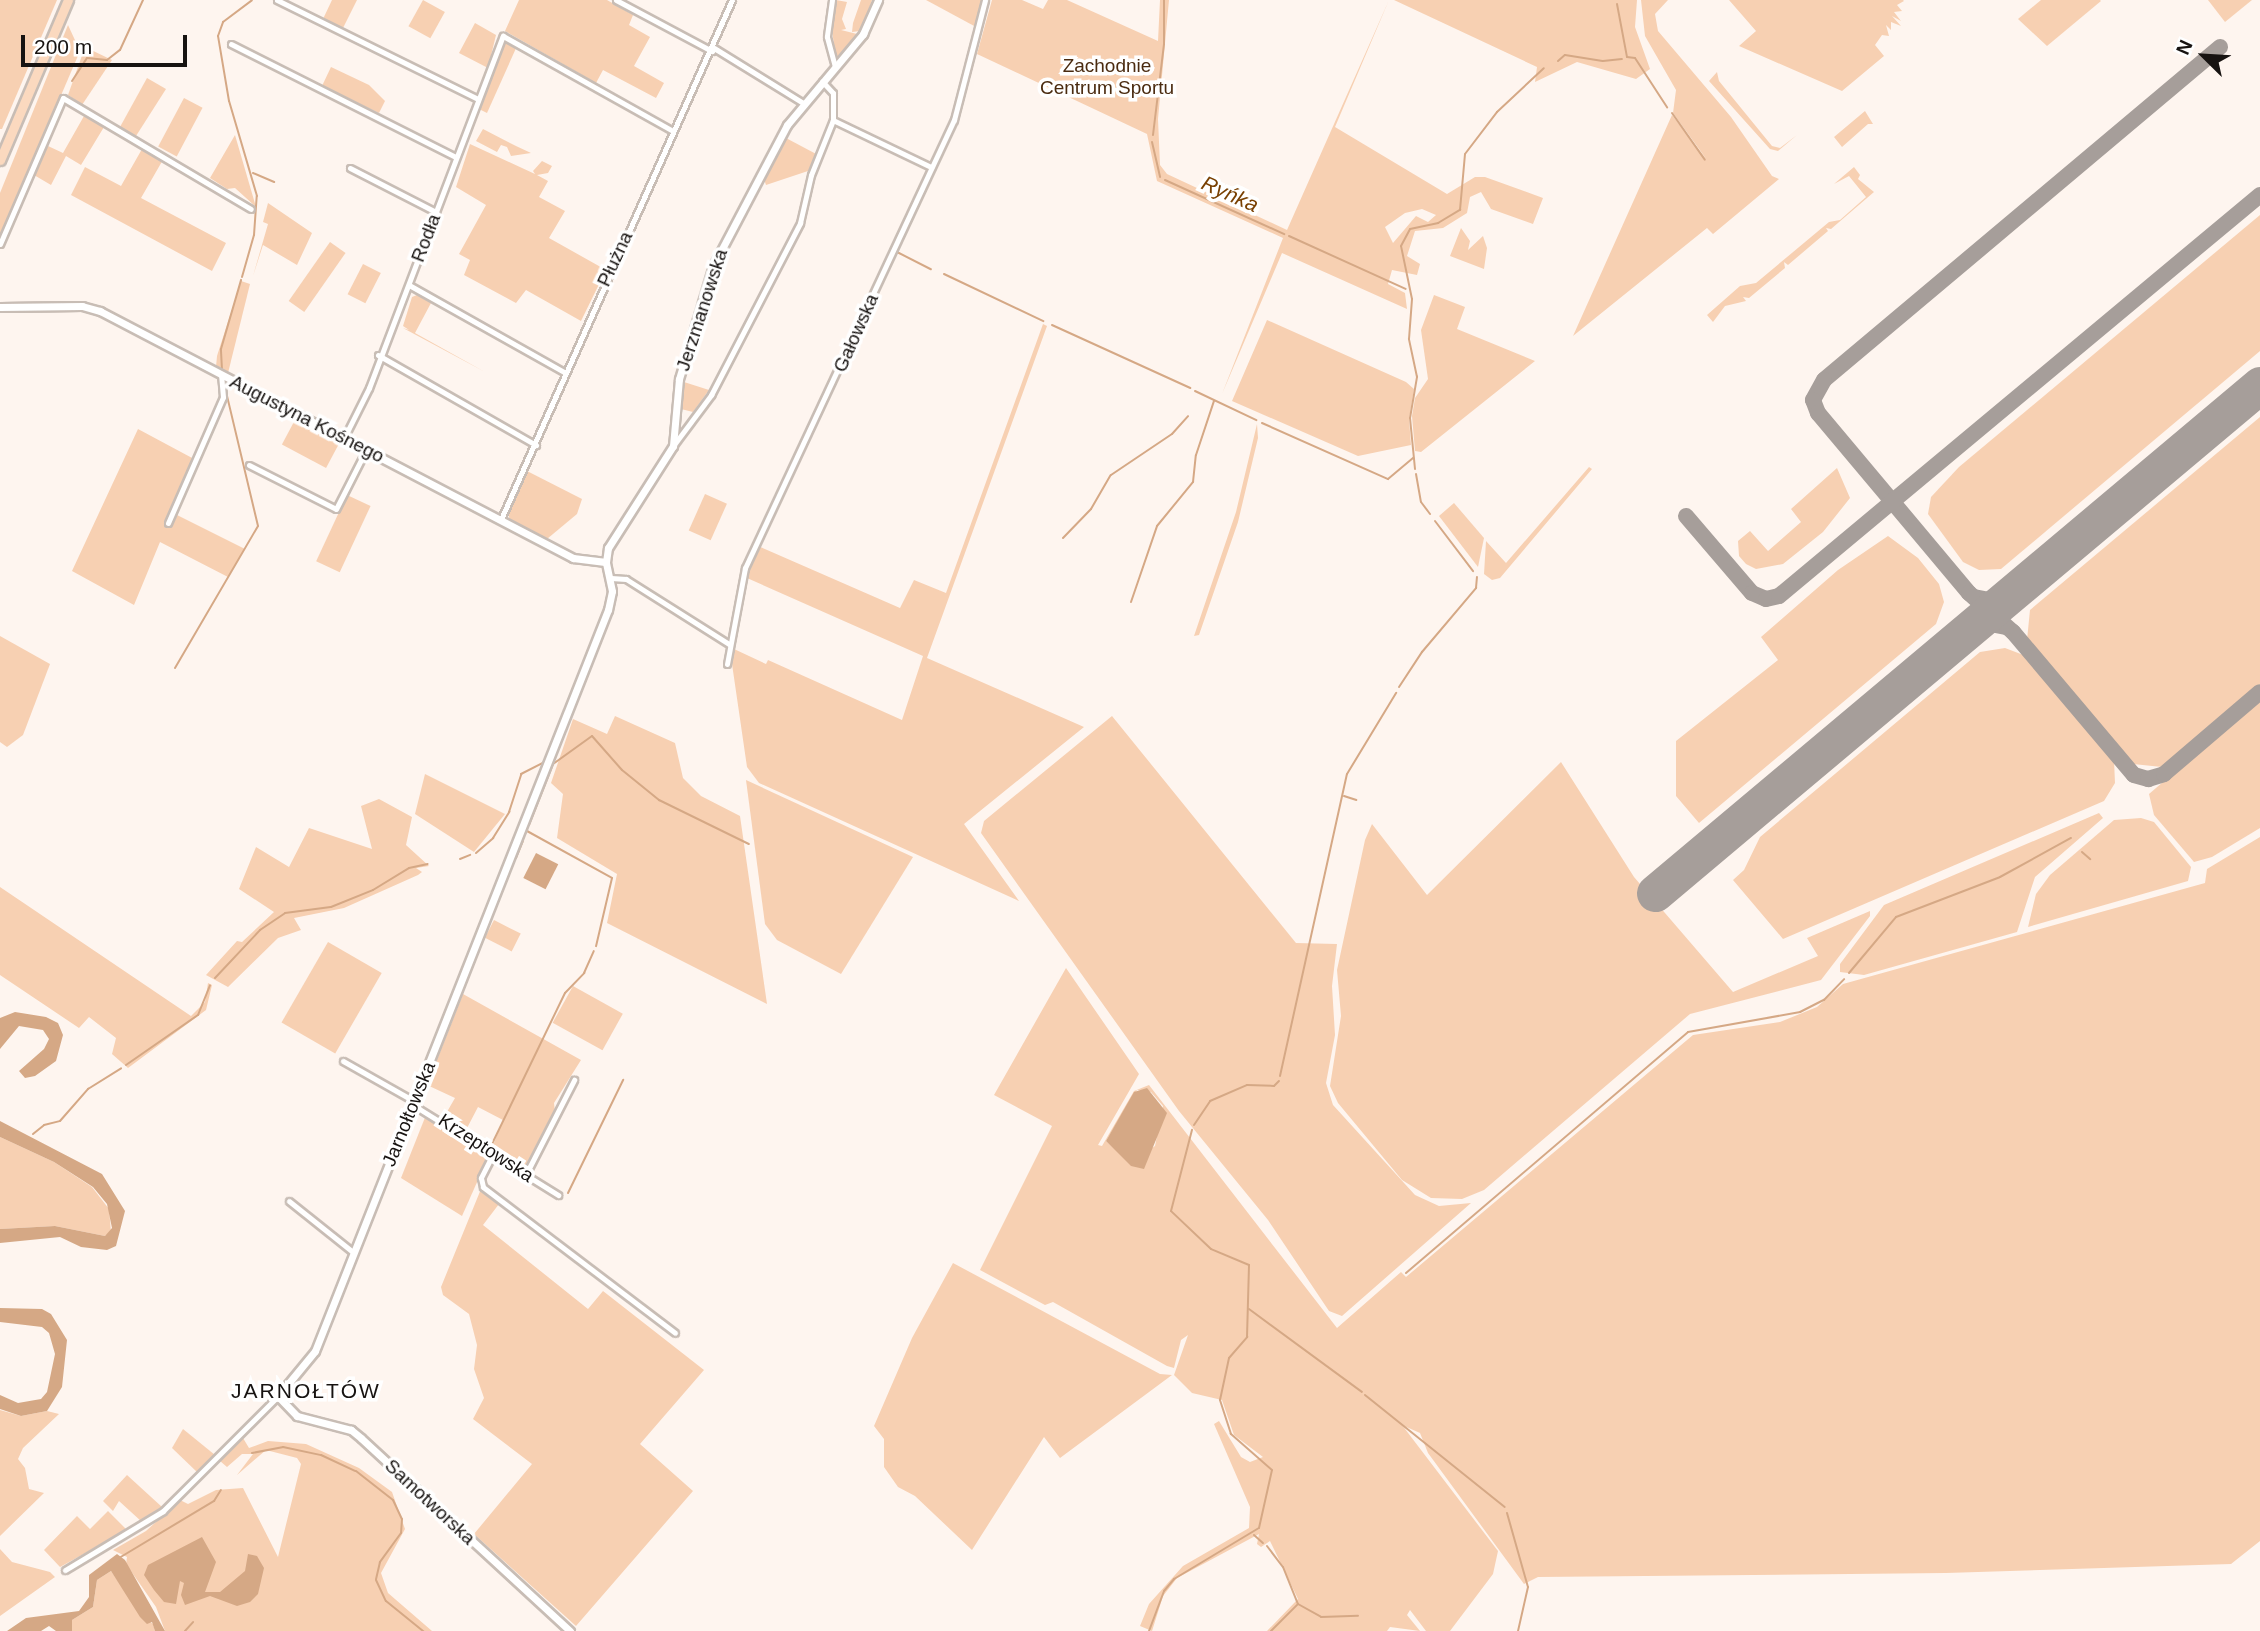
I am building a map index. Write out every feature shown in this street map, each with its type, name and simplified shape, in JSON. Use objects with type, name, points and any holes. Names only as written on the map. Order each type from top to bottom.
[{"type":"main road","points":[[0,160],[68,0]]},
{"type":"street","points":[[277,0],[478,99]]},
{"type":"street","points":[[616,0],[713,49],[803,103]]},
{"type":"street","name":"Płużna","points":[[501,519],[673,131],[713,49],[732,0]]},
{"type":"street","points":[[832,0],[827,37],[835,67]]},
{"type":"street","name":"Jerzmanowska","points":[[606,562],[608,548],[673,446],[679,379],[711,271],[779,139],[803,103],[867,28],[877,0]]},
{"type":"street","name":"Gałowska","points":[[727,664],[739,588],[752,550],[813,428],[954,120],[985,0]]},
{"type":"street","name":"Rodła","points":[[344,438],[369,388],[378,355],[409,285],[503,36],[673,131]]},
{"type":"street","points":[[231,44],[456,157]]},
{"type":"street","points":[[673,446],[711,395],[800,223],[811,175],[833,120],[833,93],[822,81]]},
{"type":"street","points":[[0,244],[63,98],[251,209]]},
{"type":"street","points":[[833,120],[931,167]]},
{"type":"street","points":[[350,168],[436,212]]},
{"type":"street","points":[[409,285],[566,373]]},
{"type":"street","name":"Augustyna Kośnego","points":[[0,307],[94,309],[579,560],[606,562]]},
{"type":"street","points":[[378,355],[536,445]]},
{"type":"street","points":[[168,523],[223,397],[221,374]]},
{"type":"street","points":[[677,416],[692,418]]},
{"type":"street","points":[[249,465],[336,509],[366,450]]},
{"type":"street","name":"Jarnołtowska","points":[[65,1570],[163,1511],[278,1396],[315,1351],[608,610],[611,578],[606,562]]},
{"type":"street","points":[[611,578],[626,579],[729,644]]},
{"type":"street","name":"Krzeptowska","points":[[343,1061],[494,1152],[558,1195]]},
{"type":"street","points":[[526,1174],[573,1080]]},
{"type":"street","points":[[494,1152],[481,1178],[482,1187],[674,1333]]},
{"type":"street","points":[[289,1201],[353,1252]]},
{"type":"street","name":"Samotworska","points":[[278,1396],[297,1416],[351,1430],[361,1438],[570,1631]]},
{"type":"green space","points":[[0,0],[57,0],[2,129],[0,129]]},
{"type":"green space","points":[[332,0],[357,0],[343,28],[323,19]]},
{"type":"green space","points":[[423,0],[445,12],[430,38],[408,26]]},
{"type":"green space","points":[[519,0],[607,0],[633,15],[629,25],[650,37],[634,66],[664,83],[656,98],[603,70],[596,83],[505,31]]},
{"type":"green space","points":[[836,0],[847,2],[842,19],[846,29],[841,30],[857,34],[860,31],[852,32],[853,23],[861,0],[872,0],[862,30],[836,58],[831,24]]},
{"type":"green space","points":[[926,0],[982,0],[976,27]]},
{"type":"green space","name":"Zachodnie Centrum Sportu","points":[[992,0],[1022,0],[1043,9],[1048,0],[1067,0],[1158,41],[1160,0],[1169,0],[1158,119],[1160,165],[1167,174],[1287,230],[1389,0],[1335,127],[1447,194],[1475,177],[1485,177],[1543,198],[1533,224],[1491,209],[1481,192],[1470,197],[1467,213],[1443,228],[1415,231],[1407,256],[1420,264],[1417,275],[1392,270],[1388,284],[1405,293],[1407,309],[1282,253],[1222,394],[1283,238],[1157,181],[1147,134],[977,54]],"holes":[[[1422,209],[1436,215],[1428,222],[1416,216],[1393,243],[1385,227],[1405,213]]]},
{"type":"green space","points":[[1394,0],[1637,0],[1635,27],[1650,69],[1636,79],[1577,62],[1535,82],[1537,67]]},
{"type":"green space","points":[[1641,0],[1668,0],[1655,14],[1658,31],[1731,117],[1772,176],[1779,179],[1713,234],[1707,228],[1573,336],[1672,115],[1707,160],[1673,113],[1676,90],[1645,36]]},
{"type":"green space","points":[[1729,0],[1904,1],[1897,5],[1902,11],[1894,12],[1901,21],[1892,16],[1901,26],[1891,22],[1891,30],[1886,25],[1889,36],[1882,35],[1875,45],[1884,56],[1842,91],[1739,46],[1756,31]]},
{"type":"green space","points":[[2041,0],[2101,1],[2047,46],[2018,19]]},
{"type":"green space","points":[[2208,0],[2252,0],[2225,22]]},
{"type":"green space","points":[[475,23],[496,35],[488,68],[459,53]]},
{"type":"green space","points":[[68,25],[80,51],[0,238],[0,193]]},
{"type":"green space","points":[[504,38],[517,46],[487,113],[477,108]]},
{"type":"green space","points":[[85,47],[112,60],[82,105],[68,95]]},
{"type":"green space","points":[[331,67],[369,85],[385,101],[379,113],[322,86]]},
{"type":"green space","points":[[1717,72],[1719,81],[1772,146],[1780,148],[1797,135],[1778,151],[1770,149],[1709,81]]},
{"type":"green space","points":[[147,78],[166,89],[136,136],[120,127]]},
{"type":"green space","points":[[184,98],[203,108],[177,156],[158,147]]},
{"type":"green space","points":[[1865,111],[1873,124],[1868,124],[1842,147],[1834,137]]},
{"type":"green space","points":[[84,116],[104,127],[81,165],[66,156],[51,185],[34,175],[48,146],[63,153]]},
{"type":"green space","points":[[483,129],[531,153],[511,156],[507,147],[501,145],[497,152],[476,141]]},
{"type":"green space","points":[[235,135],[256,207],[235,188],[227,189],[210,178]]},
{"type":"green space","points":[[786,138],[818,155],[808,171],[766,185],[764,179]]},
{"type":"green space","points":[[470,144],[535,174],[533,171],[542,161],[552,166],[548,173],[537,175],[548,181],[539,197],[565,211],[549,238],[606,270],[581,321],[526,290],[516,303],[464,275],[470,260],[459,254],[486,205],[456,187]]},
{"type":"green space","points":[[142,149],[164,158],[141,198],[226,243],[212,271],[71,195],[85,167],[121,186]]},
{"type":"green space","points":[[1854,167],[1860,175],[1858,179],[1874,192],[1831,229],[1826,228],[1828,231],[1788,265],[1784,262],[1785,268],[1749,298],[1743,297],[1746,301],[1725,306],[1713,322],[1707,315],[1740,286],[1756,283],[1829,222],[1840,220],[1866,197],[1849,176],[1834,184]]},
{"type":"green space","points":[[268,203],[312,233],[297,265],[263,245],[253,276],[268,224],[263,222]]},
{"type":"green space","points":[[2260,215],[2260,351],[2001,569],[1979,570],[1963,562],[1928,514],[1931,497],[1959,467]]},
{"type":"green space","points":[[1461,228],[1470,241],[1468,250],[1483,236],[1487,248],[1484,269],[1450,256]]},
{"type":"green space","points":[[330,242],[346,253],[304,312],[289,301]]},
{"type":"green space","points":[[363,264],[381,273],[365,303],[348,294]]},
{"type":"green space","points":[[241,281],[250,284],[228,373],[216,367],[217,356]]},
{"type":"green space","points":[[417,295],[431,303],[415,333],[485,372],[403,328],[409,330],[403,326],[412,297]]},
{"type":"green space","points":[[1434,295],[1465,307],[1457,329],[1535,361],[1421,452],[1415,451],[1412,416],[1415,398],[1428,379],[1421,330]]},
{"type":"green space","points":[[1267,320],[1406,382],[1414,389],[1409,419],[1411,445],[1358,456],[1232,401]]},
{"type":"green space","points":[[1043,324],[1047,326],[927,658],[1084,727],[964,824],[1019,901],[759,783],[747,767],[732,664],[734,649],[766,664],[768,660],[902,720],[923,656],[747,578],[758,546],[900,608],[914,580],[946,593]]},
{"type":"green space","points":[[684,382],[709,390],[693,412],[681,409]]},
{"type":"green space","points":[[2260,417],[2260,684],[2162,767],[2133,764],[2027,640],[2030,610]]},
{"type":"green space","points":[[296,418],[340,441],[326,468],[282,444]]},
{"type":"green space","points":[[1257,424],[1258,438],[1238,522],[1199,635],[1194,636],[1236,512]]},
{"type":"green space","points":[[138,429],[194,459],[171,512],[245,549],[228,577],[160,542],[134,605],[72,571]]},
{"type":"green space","points":[[1589,467],[1592,469],[1500,578],[1492,580],[1484,574],[1486,541],[1506,563]]},
{"type":"green space","points":[[1837,468],[1850,498],[1823,532],[1783,564],[1756,569],[1746,564],[1739,556],[1738,541],[1750,531],[1768,551],[1801,522],[1791,509]]},
{"type":"green space","points":[[527,471],[582,499],[577,514],[547,539],[510,520],[508,514]]},
{"type":"green space","points":[[705,494],[727,504],[711,540],[689,531]]},
{"type":"green space","points":[[347,495],[371,506],[340,572],[316,561]]},
{"type":"green space","points":[[1454,503],[1484,538],[1478,567],[1439,516]]},
{"type":"green space","points":[[1888,536],[1918,558],[1939,584],[1944,602],[1936,624],[1699,823],[1676,796],[1676,741],[1778,660],[1761,637],[1838,570]]},
{"type":"green space","points":[[0,636],[50,664],[23,735],[7,747],[0,742]]},
{"type":"green space","points":[[2005,648],[2026,656],[2114,760],[2115,783],[2104,801],[1783,939],[1733,880],[1744,870],[1760,837],[1980,652]]},
{"type":"green space","points":[[2260,699],[2260,828],[2212,857],[2194,862],[2154,815],[2149,794]]},
{"type":"green space","points":[[615,716],[675,743],[683,778],[701,796],[740,816],[767,1004],[607,923],[617,874],[557,838],[563,794],[551,783],[573,719],[607,734]]},
{"type":"green space","points":[[1112,716],[1296,943],[1337,944],[1332,986],[1335,1035],[1326,1083],[1333,1105],[1415,1195],[1439,1206],[1471,1203],[1342,1316],[1329,1311],[1268,1220],[1179,1111],[981,833],[984,821]]},
{"type":"green space","points":[[1561,762],[1634,877],[1733,992],[1818,956],[1807,938],[1870,911],[1870,916],[1821,980],[1690,1014],[1484,1190],[1462,1199],[1431,1198],[1402,1180],[1338,1103],[1330,1086],[1341,1016],[1337,970],[1365,840],[1372,824],[1427,895]]},
{"type":"green space","points":[[425,774],[505,814],[474,852],[415,814]]},
{"type":"green space","points":[[746,780],[913,857],[841,974],[777,940],[765,924]]},
{"type":"green space","points":[[379,799],[412,817],[406,845],[429,866],[416,868],[422,872],[344,908],[294,918],[301,930],[278,938],[228,987],[206,975],[237,941],[242,942],[274,912],[239,889],[256,847],[289,867],[309,828],[372,849],[361,806]]},
{"type":"green space","points":[[2099,813],[2103,818],[2035,877],[2017,932],[1864,975],[1840,972],[1840,964],[1884,905]]},
{"type":"green space","points":[[2141,818],[2154,822],[2191,867],[2188,881],[2028,927],[2036,894],[2050,875],[2114,820]]},
{"type":"green space","points":[[2260,837],[2260,1541],[2231,1564],[1946,1573],[1538,1577],[1524,1584],[1428,1453],[1420,1433],[1402,1425],[1498,1551],[1493,1574],[1450,1631],[1426,1631],[1410,1610],[1407,1615],[1420,1631],[1390,1627],[1387,1631],[1267,1631],[1298,1599],[1270,1541],[1261,1547],[1257,1544],[1259,1534],[1177,1578],[1163,1596],[1152,1631],[1140,1626],[1149,1604],[1183,1566],[1249,1528],[1250,1507],[1214,1424],[1219,1421],[1241,1457],[1250,1462],[1263,1457],[1234,1435],[1222,1400],[1192,1393],[1174,1375],[1188,1335],[1181,1340],[1174,1368],[1167,1366],[1053,1302],[1045,1305],[980,1270],[1052,1126],[994,1095],[1066,968],[1139,1074],[1098,1145],[1102,1146],[1134,1091],[1149,1085],[1337,1328],[1401,1272],[1406,1277],[1693,1035],[1780,1022],[1817,1007],[1843,984],[2205,883],[2207,869]],"holes":[[[1137,1090],[1151,1092],[1163,1106],[1155,1146],[1130,1163],[1106,1141]]]},
{"type":"green space","points":[[0,887],[191,1016],[205,1002],[208,983],[212,985],[206,1010],[128,1068],[112,1054],[116,1038],[89,1017],[79,1028],[0,975]]},
{"type":"green space","points":[[494,920],[521,934],[512,951],[485,938]]},
{"type":"green space","points":[[328,942],[382,973],[335,1054],[282,1023]]},
{"type":"green space","points":[[573,986],[623,1014],[602,1050],[553,1023]]},
{"type":"green space","points":[[463,994],[581,1060],[554,1103],[555,1112],[527,1167],[520,1168],[492,1148],[503,1120],[478,1107],[466,1130],[444,1117],[455,1098],[427,1085]]},
{"type":"green space","points":[[426,1115],[490,1153],[462,1216],[401,1178]]},
{"type":"green space","points":[[0,1137],[54,1162],[92,1187],[109,1209],[111,1232],[105,1236],[55,1226],[0,1229]]},
{"type":"green space","points":[[481,1189],[499,1204],[483,1225],[588,1309],[603,1291],[704,1370],[640,1444],[693,1491],[576,1626],[474,1534],[532,1464],[473,1419],[484,1398],[474,1369],[477,1345],[469,1314],[443,1295],[441,1287]]},
{"type":"green space","points":[[953,1263],[1160,1374],[1172,1375],[1060,1458],[1044,1437],[972,1550],[915,1496],[898,1487],[884,1467],[884,1439],[874,1426],[912,1338]]},
{"type":"green space","points":[[0,1410],[21,1416],[47,1411],[59,1414],[23,1448],[18,1459],[25,1468],[29,1489],[44,1493],[0,1536]]},
{"type":"green space","points":[[183,1429],[215,1455],[198,1473],[172,1448]]},
{"type":"green space","points":[[243,1438],[249,1448],[268,1441],[306,1444],[359,1468],[392,1492],[405,1529],[381,1573],[388,1593],[432,1631],[165,1631],[156,1607],[126,1564],[127,1557],[113,1550],[146,1531],[180,1500],[188,1504],[216,1490],[243,1488],[278,1557],[301,1464],[297,1458],[266,1450],[237,1475],[253,1454],[242,1454],[227,1467],[220,1461]]},
{"type":"green space","points":[[127,1475],[162,1507],[142,1522],[119,1501],[113,1511],[103,1501]]},
{"type":"green space","points":[[108,1511],[127,1530],[60,1567],[44,1550],[77,1516],[90,1529]]},
{"type":"green space","points":[[0,1549],[12,1562],[50,1572],[55,1577],[0,1616]]},
{"type":"green space","points":[[111,1571],[141,1615],[153,1624],[155,1631],[72,1631],[72,1620],[93,1607],[97,1580]]},
{"type":"shaded area","points":[[536,853],[558,864],[546,889],[523,878]]},
{"type":"shaded area","points":[[15,1012],[46,1017],[58,1023],[63,1035],[56,1061],[35,1076],[25,1078],[19,1071],[44,1049],[49,1039],[43,1030],[19,1026],[0,1049],[0,1018]]},
{"type":"shaded area","points":[[1147,1088],[1167,1113],[1144,1169],[1131,1166],[1106,1141],[1134,1092]]},
{"type":"shaded area","points":[[0,1121],[102,1174],[125,1211],[116,1246],[107,1250],[81,1247],[60,1237],[0,1243],[0,1229],[55,1226],[105,1236],[112,1228],[107,1204],[93,1187],[54,1162],[0,1137]]},
{"type":"shaded area","points":[[0,1308],[42,1309],[51,1314],[67,1340],[62,1387],[47,1411],[21,1416],[0,1409],[0,1395],[18,1403],[41,1399],[47,1392],[55,1354],[49,1333],[42,1327],[0,1322]]},
{"type":"shaded area","points":[[202,1537],[216,1562],[205,1592],[220,1592],[245,1571],[248,1554],[257,1556],[264,1568],[258,1594],[250,1602],[237,1606],[210,1596],[185,1605],[181,1595],[184,1583],[180,1581],[176,1604],[164,1602],[154,1590],[144,1575],[148,1565]]},
{"type":"shaded area","points":[[117,1554],[125,1560],[165,1631],[155,1631],[152,1622],[147,1624],[140,1617],[111,1571],[97,1580],[93,1607],[72,1620],[72,1631],[56,1631],[49,1626],[41,1631],[7,1631],[26,1618],[79,1611],[89,1597],[89,1575]]},
{"type":"waterway","points":[[72,81],[87,58],[107,60],[120,50],[143,0]]},
{"type":"waterway","points":[[242,277],[254,235],[257,196],[229,101],[218,36],[223,22],[252,0]]},
{"type":"waterway","name":"Ryńka","points":[[1153,135],[1164,44],[1164,0]]},
{"type":"waterway","points":[[1617,4],[1627,57],[1635,58],[1667,107]]},
{"type":"waterway","points":[[1558,61],[1565,55],[1603,61],[1622,59]]},
{"type":"waterway","points":[[1415,469],[1410,418],[1417,377],[1409,339],[1412,299],[1401,246],[1410,229],[1438,223],[1460,210],[1465,154],[1497,112],[1544,68]]},
{"type":"waterway","points":[[1672,113],[1705,160]]},
{"type":"waterway","name":"Ryńka","points":[[1152,142],[1160,177]]},
{"type":"waterway","points":[[253,173],[274,182]]},
{"type":"waterway","name":"Ryńka","points":[[1165,180],[1284,234]]},
{"type":"waterway","name":"Ryńka","points":[[1289,236],[1406,289]]},
{"type":"waterway","points":[[897,252],[931,269]]},
{"type":"waterway","points":[[944,274],[1043,321]]},
{"type":"waterway","points":[[222,370],[221,349],[241,280]]},
{"type":"waterway","points":[[1052,325],[1190,388]]},
{"type":"waterway","points":[[175,668],[258,526],[225,388]]},
{"type":"waterway","points":[[1195,391],[1256,420]]},
{"type":"waterway","points":[[1131,602],[1157,526],[1193,482],[1196,455],[1214,401]]},
{"type":"waterway","points":[[1063,538],[1091,509],[1111,475],[1172,434],[1188,416]]},
{"type":"waterway","points":[[1262,423],[1388,479],[1413,458]]},
{"type":"waterway","points":[[1416,474],[1421,502],[1430,514]]},
{"type":"waterway","points":[[1435,521],[1473,571]]},
{"type":"waterway","points":[[1399,687],[1422,652],[1476,588],[1477,577]]},
{"type":"waterway","points":[[1280,1076],[1347,774],[1396,693]]},
{"type":"waterway","points":[[529,825],[553,764],[592,736],[622,770],[659,800],[749,844]]},
{"type":"waterway","points":[[476,853],[493,838],[509,812],[521,774],[543,763]]},
{"type":"waterway","points":[[1344,796],[1356,800]]},
{"type":"waterway","points":[[527,831],[612,878],[596,946]]},
{"type":"waterway","points":[[1849,973],[1896,917],[2000,877],[2071,838]]},
{"type":"waterway","points":[[516,858],[523,841]]},
{"type":"waterway","points":[[2082,852],[2090,859]]},
{"type":"waterway","points":[[460,859],[470,855]]},
{"type":"waterway","points":[[215,978],[260,930],[285,913],[331,907],[373,890],[409,868],[428,864]]},
{"type":"waterway","points":[[491,1146],[565,993],[584,973],[594,951]]},
{"type":"waterway","points":[[1406,1273],[1688,1032],[1800,1012],[1824,1000],[1844,979]]},
{"type":"waterway","points":[[126,1065],[198,1015],[210,985]]},
{"type":"waterway","points":[[33,1134],[44,1125],[60,1121],[88,1089],[121,1068]]},
{"type":"waterway","points":[[568,1193],[623,1080]]},
{"type":"waterway","points":[[1194,1125],[1210,1101],[1247,1085],[1274,1086],[1279,1081]]},
{"type":"waterway","points":[[1149,1631],[1164,1591],[1174,1579],[1259,1528],[1272,1470],[1231,1434],[1220,1400],[1229,1358],[1247,1337],[1249,1265],[1211,1249],[1171,1211],[1192,1130]]},
{"type":"waterway","points":[[1249,1309],[1362,1392]]},
{"type":"waterway","points":[[1365,1395],[1505,1507]]},
{"type":"waterway","points":[[252,1453],[283,1447],[321,1455],[356,1471],[393,1500],[402,1519],[401,1533],[380,1562],[376,1580],[386,1601],[423,1631]]},
{"type":"waterway","points":[[119,1558],[214,1501],[221,1490]]},
{"type":"waterway","points":[[1507,1513],[1528,1587],[1518,1631]]},
{"type":"waterway","points":[[1254,1535],[1263,1543]]},
{"type":"waterway","points":[[1267,1546],[1283,1567],[1298,1604],[1321,1617],[1358,1616]]},
{"type":"waterway","points":[[1271,1631],[1298,1604]]},
{"type":"waterway","points":[[185,1631],[193,1622]]},
{"type":"taxiway","points":[[2220,47],[1824,380],[1813,400],[1818,413],[1969,593],[2013,632],[2134,775],[2148,779],[2164,774],[2260,692]]},
{"type":"taxiway","points":[[1686,516],[1752,593],[1766,599],[1779,596],[2260,195]]},
{"type":"taxiway","points":[[1974,597],[1994,601],[2019,587]]},
{"type":"taxiway","points":[[1964,633],[1985,623],[2006,627]]},
{"type":"runway","points":[[1655,893],[2260,385]]},
{"type":"district","name":"JARNOŁTÓW","points":[[306,1391]]}]
